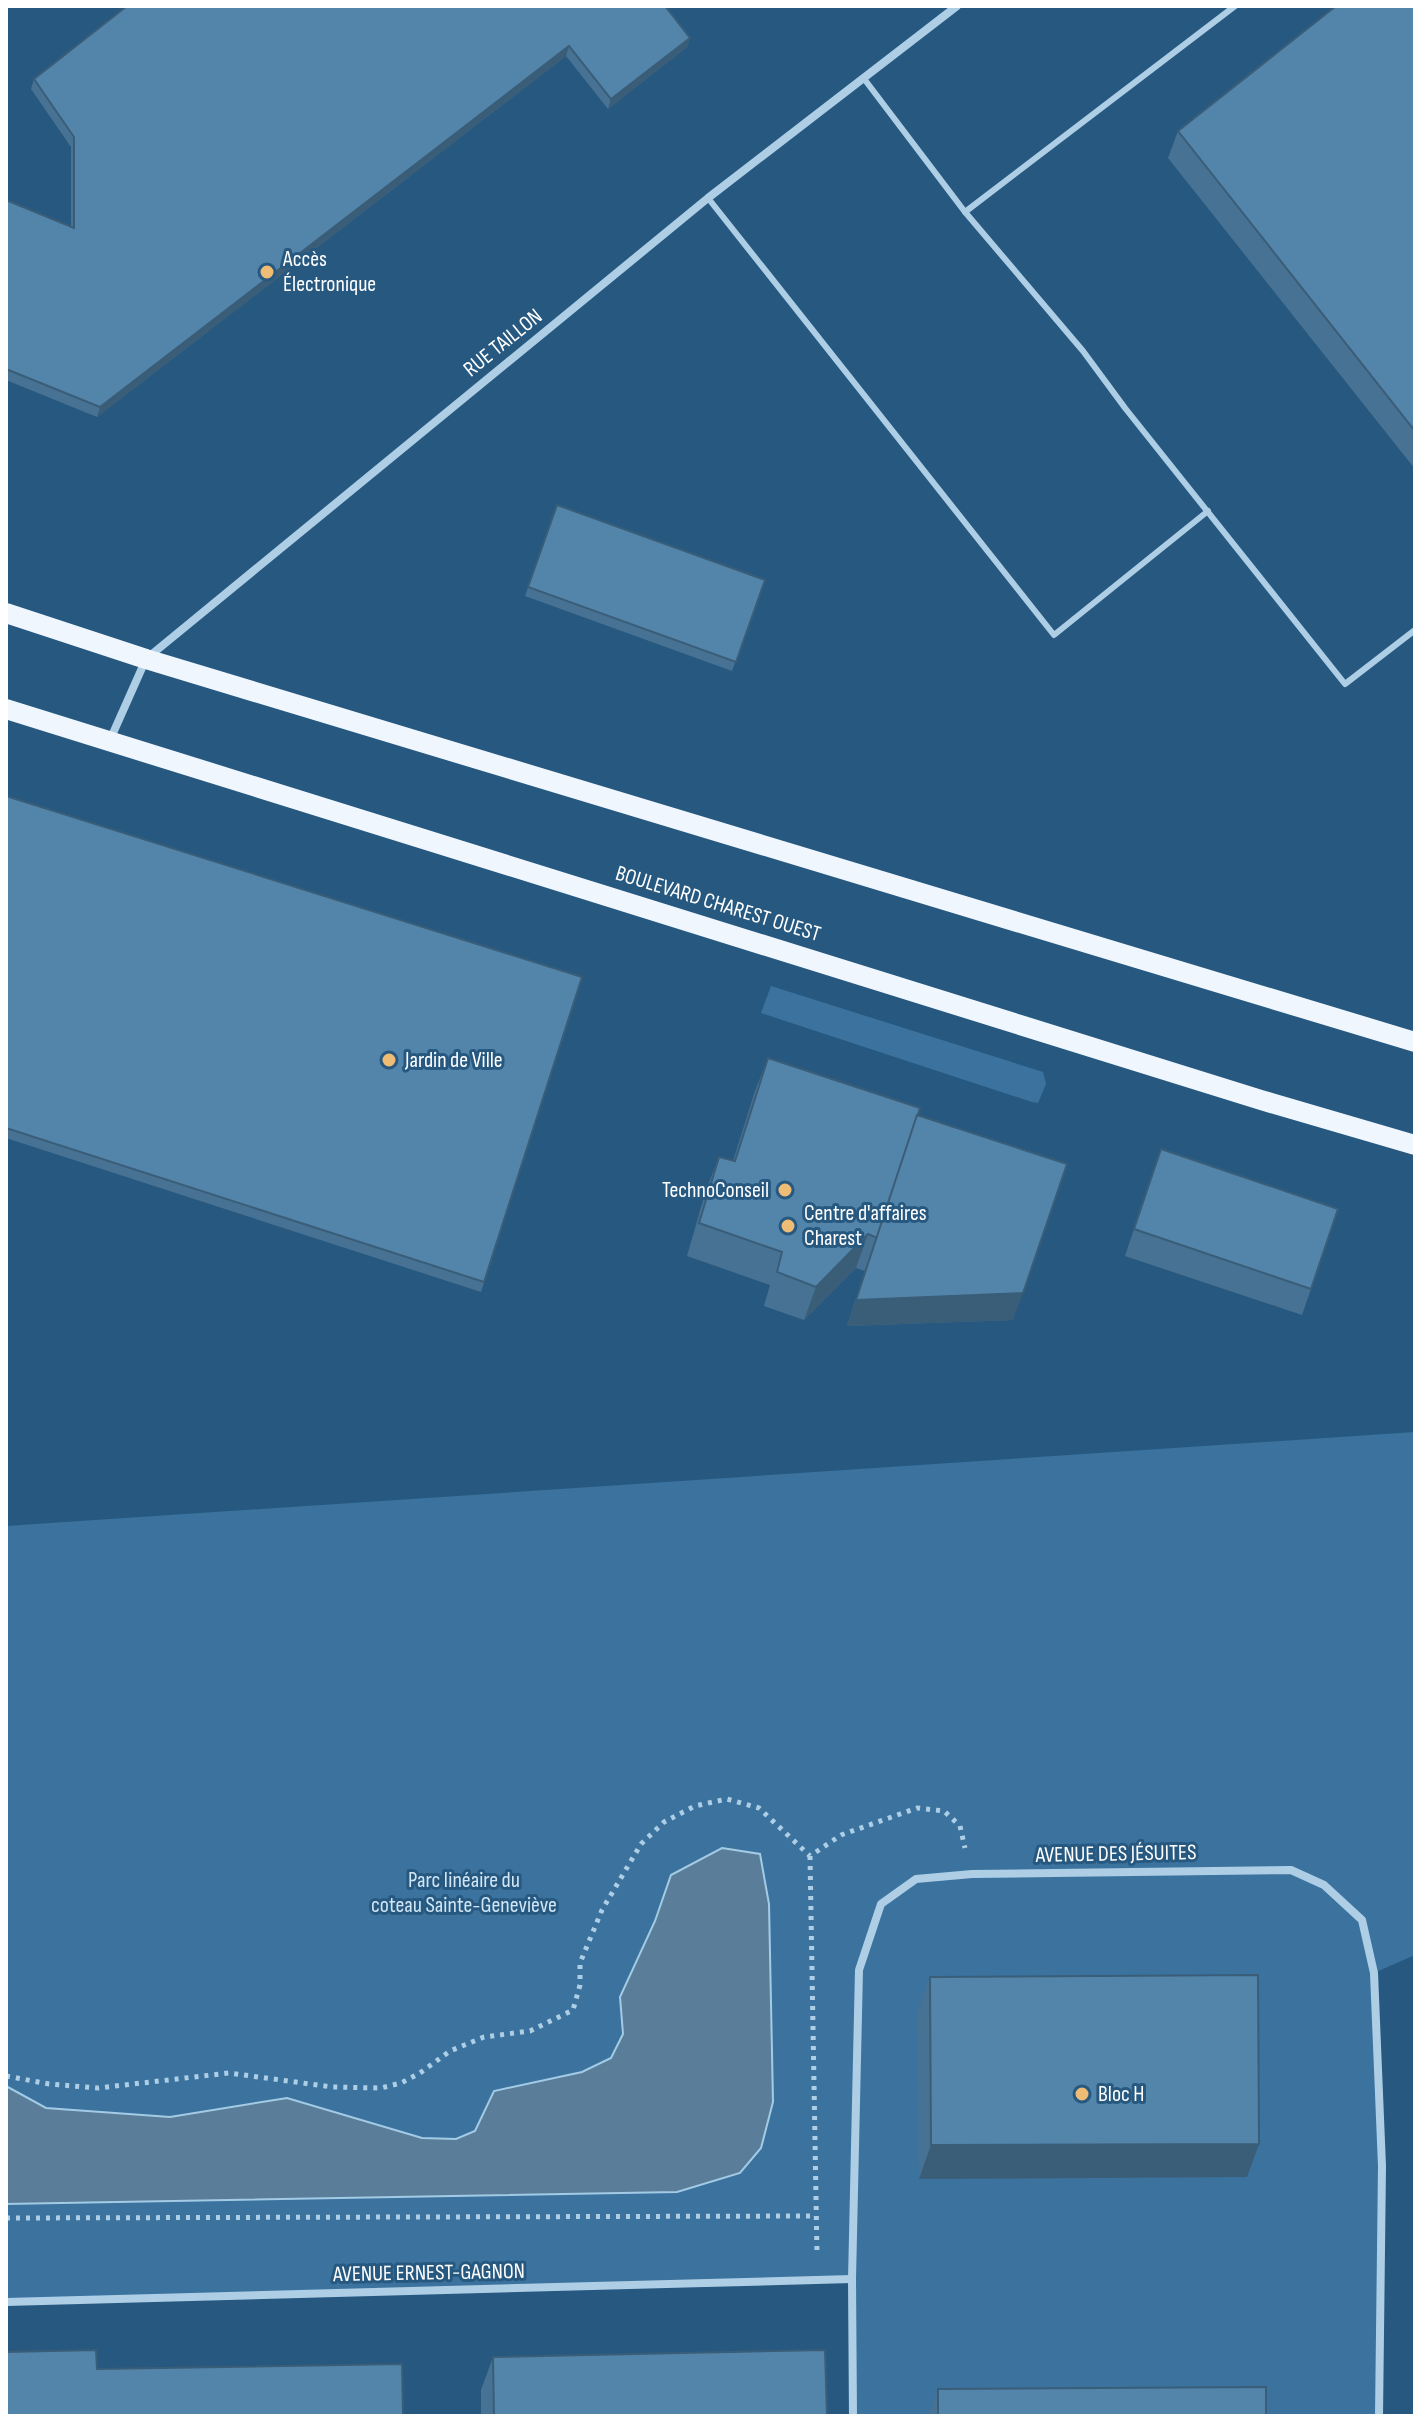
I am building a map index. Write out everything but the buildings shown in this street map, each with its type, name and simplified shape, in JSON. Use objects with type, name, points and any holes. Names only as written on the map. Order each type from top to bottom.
[{"type":"main road","points":[[6,613],[146,659],[1415,1042]]},
{"type":"main road","name":"BOULEVARD CHAREST OUEST","points":[[6,709],[1261,1100],[1415,1145]]},
{"type":"street","name":"RUE TAILLON","points":[[110,741],[146,659],[708,198],[865,80],[957,6]]},
{"type":"street","name":"AVENUE DES JÉSUITES","points":[[853,2416],[852,2279],[859,1970],[881,1904],[916,1879],[972,1874],[1291,1870],[1324,1885],[1362,1920],[1374,1973],[1382,2166],[1379,2416]]},
{"type":"street","name":"AVENUE ERNEST-GAGNON","points":[[6,2302],[852,2279]]},
{"type":"lane","points":[[965,212],[1235,6]]},
{"type":"lane","points":[[865,80],[965,212],[1083,351],[1345,684],[1415,630]]},
{"type":"lane","points":[[708,198],[1054,635],[1208,511]]},
{"type":"path","points":[[6,2076],[98,2088],[229,2073],[332,2087],[381,2088],[401,2083],[450,2051],[484,2037],[530,2031],[573,2010],[580,1985],[580,1963],[602,1910],[641,1844],[664,1822],[695,1806],[727,1799],[759,1808],[810,1856],[817,2281]]},
{"type":"path","points":[[810,1856],[841,1835],[917,1808],[944,1811],[960,1826],[972,1874]]},
{"type":"path","points":[[6,2218],[816,2216]]},
{"type":"green space","points":[[771,986],[1043,1072],[1046,1084],[1038,1103],[1032,1102],[761,1013]]},
{"type":"green space","name":"Parc linéaire du coteau Sainte-Geneviève","points":[[1415,1432],[1415,1955],[1374,1973],[1382,2166],[1379,2416],[854,2416],[852,2280],[6,2302],[6,1526]]},
{"type":"shaded area","points":[[722,1848],[760,1854],[769,1904],[773,2102],[761,2148],[740,2173],[677,2192],[6,2204],[6,2086],[46,2108],[170,2117],[287,2098],[422,2138],[456,2139],[475,2131],[494,2091],[582,2072],[611,2058],[623,2034],[620,1997],[655,1921],[671,1875]]},
{"type":"place","name":"Accès Électronique","points":[[267,272]]},
{"type":"place","name":"Jardin de Ville","points":[[389,1060]]},
{"type":"place","name":"TechnoConseil","points":[[785,1190]]},
{"type":"place","name":"Centre d'affaires Charest","points":[[788,1226]]},
{"type":"place","name":"Bloc H","points":[[1082,2094]]}]
